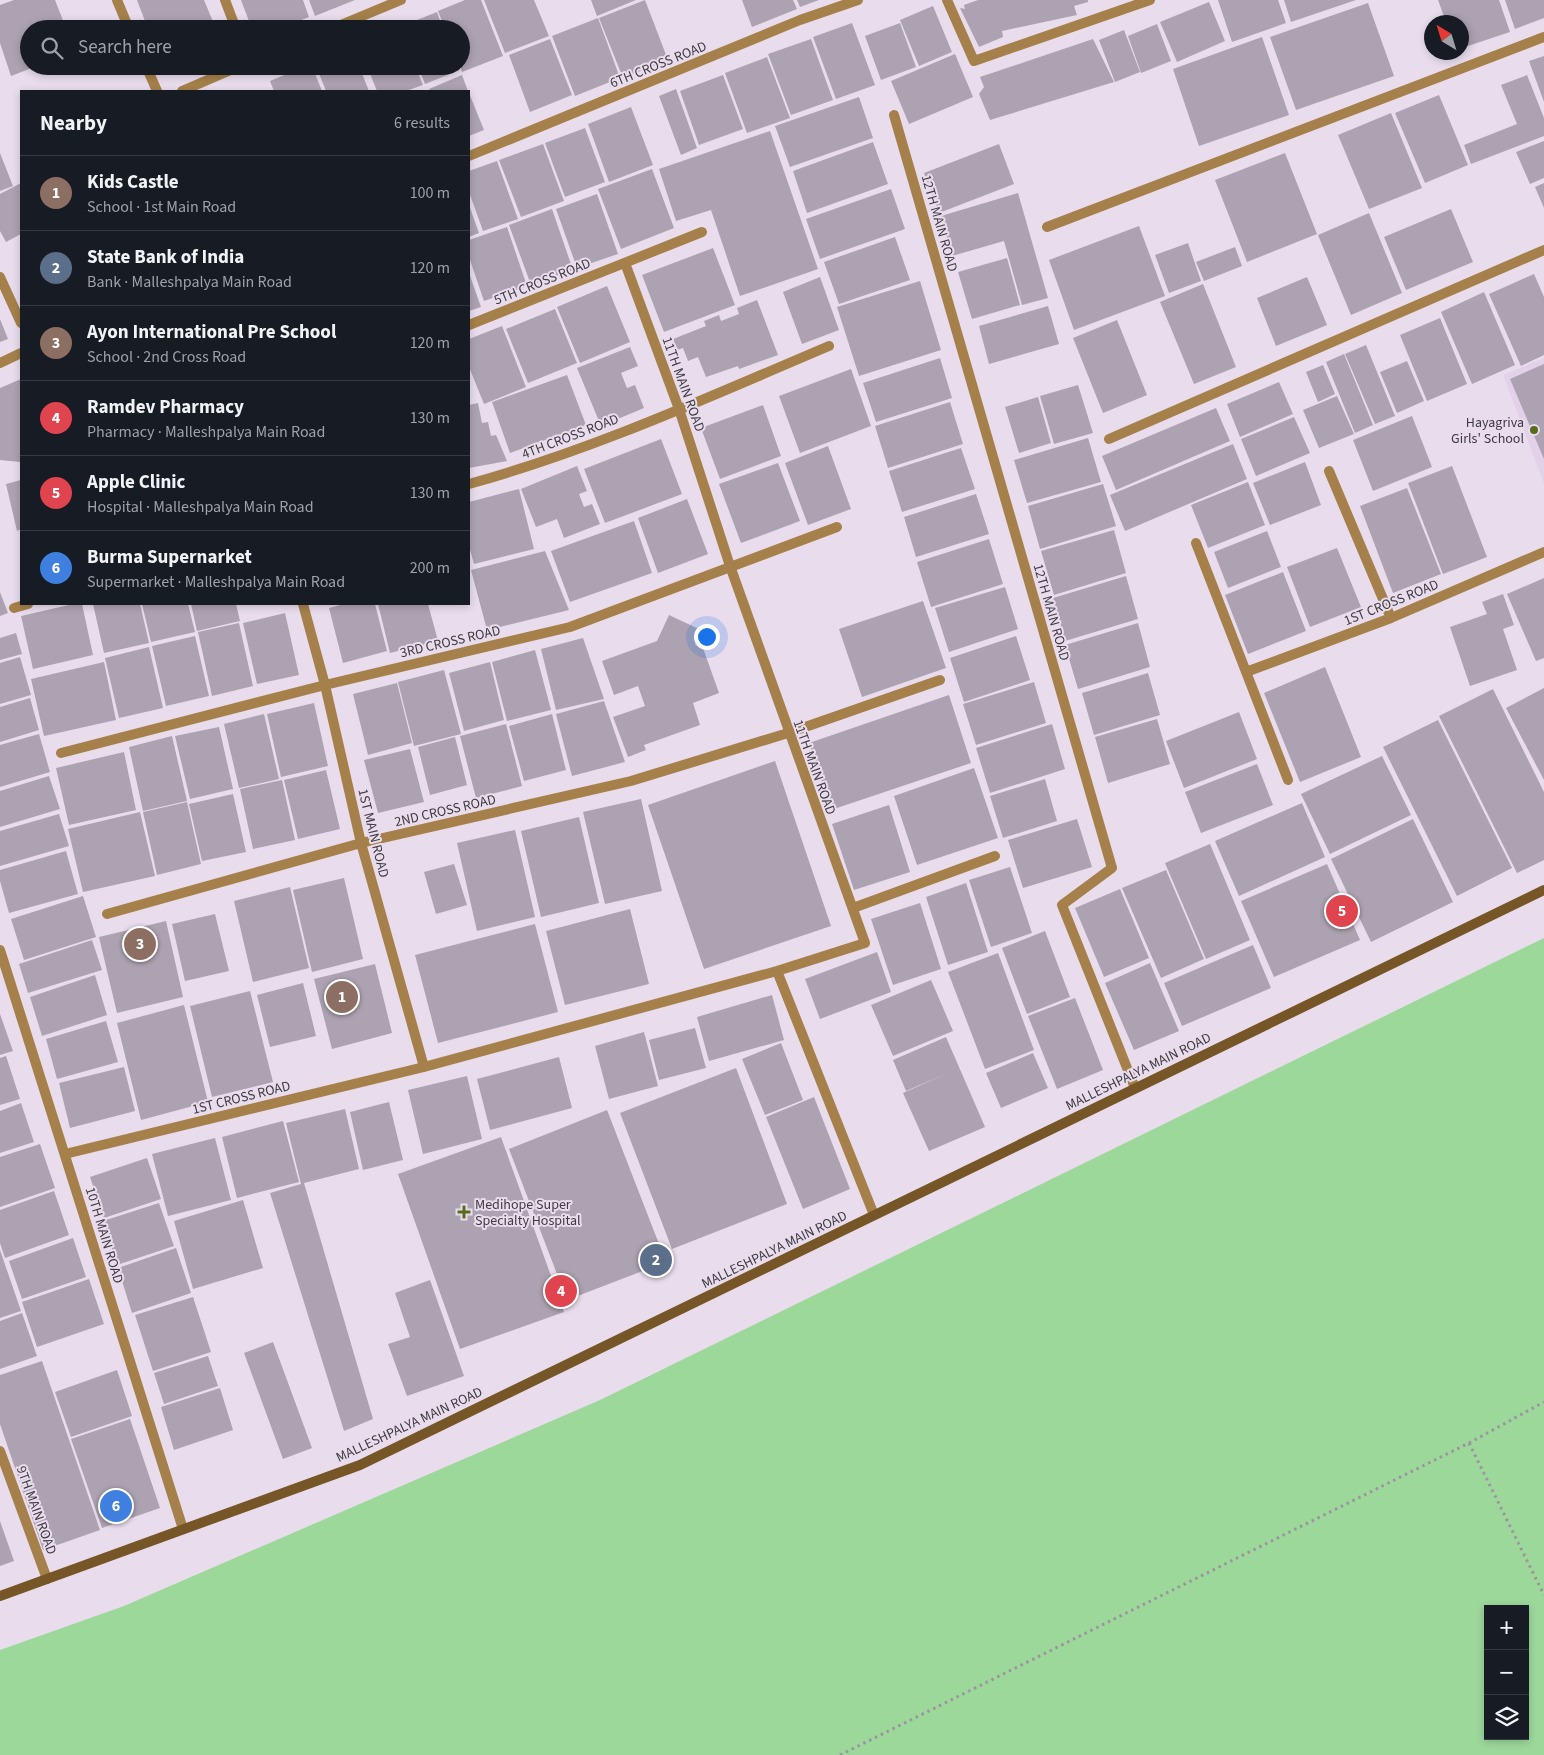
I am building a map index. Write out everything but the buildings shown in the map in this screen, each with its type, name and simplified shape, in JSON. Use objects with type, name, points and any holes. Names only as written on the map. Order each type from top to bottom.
[{"type":"main road","name":"MALLESHPALYA MAIN ROAD","points":[[0,1596],[360,1465],[1544,890]]},
{"type":"street","points":[[117,0],[125,20]]},
{"type":"street","points":[[225,0],[233,20]]},
{"type":"street","points":[[352,20],[400,0]]},
{"type":"street","name":"6TH CROSS ROAD","points":[[470,156],[800,20],[858,0]]},
{"type":"street","points":[[947,0],[974,61],[1150,0]]},
{"type":"street","points":[[1047,227],[1544,37]]},
{"type":"street","points":[[150,75],[156,90]]},
{"type":"street","points":[[184,90],[219,75]]},
{"type":"street","name":"12TH MAIN ROAD","points":[[894,116],[1112,868],[1062,905],[1135,1088]]},
{"type":"street","name":"5TH CROSS ROAD","points":[[470,325],[702,232]]},
{"type":"street","points":[[1109,439],[1544,250]]},
{"type":"street","name":"11TH MAIN ROAD","points":[[624,263],[680,409],[730,566],[865,943],[776,970]]},
{"type":"street","points":[[0,277],[20,321]]},
{"type":"street","name":"4TH CROSS ROAD","points":[[470,484],[526,468],[680,409],[829,346]]},
{"type":"street","points":[[0,363],[20,353]]},
{"type":"street","points":[[1329,471],[1391,618]]},
{"type":"street","name":"3RD CROSS ROAD","points":[[61,753],[325,686],[570,627],[837,527]]},
{"type":"street","points":[[1196,543],[1288,780]]},
{"type":"street","name":"1ST CROSS ROAD","points":[[1246,672],[1391,618],[1544,552]]},
{"type":"street","points":[[14,608],[24,605]]},
{"type":"street","name":"1ST MAIN ROAD","points":[[303,605],[325,686],[361,843],[424,1067]]},
{"type":"street","name":"2ND CROSS ROAD","points":[[107,914],[361,843],[631,781],[788,732],[940,680]]},
{"type":"street","points":[[852,908],[995,856]]},
{"type":"street","name":"10TH MAIN ROAD","points":[[0,950],[183,1529]]},
{"type":"street","points":[[776,970],[874,1216]]},
{"type":"street","name":"1ST CROSS ROAD","points":[[65,1154],[424,1067],[776,970]]},
{"type":"street","name":"9TH MAIN ROAD","points":[[0,1452],[47,1579]]},
{"type":"path","points":[[840,1755],[1469,1443],[1544,1402]]},
{"type":"path","points":[[1469,1443],[1544,1595]]},
{"type":"shaded area","name":"Hayagriva Girls' School","points":[[1544,358],[1544,484],[1503,375]]},
{"type":"green space","points":[[1544,938],[1544,1755],[0,1755],[0,1650],[124,1606],[600,1400]]},
{"type":"place","name":"Hayagriva Girls' School","points":[[1534,430]]},
{"type":"place","name":"Apple Clinic","points":[[1342,911]]},
{"type":"place","name":"Ayon International Pre School","points":[[140,944]]},
{"type":"place","name":"Kids Castle","points":[[342,997]]},
{"type":"place","name":"Medihope Super Specialty Hospital","points":[[464,1212]]},
{"type":"place","name":"State Bank of India","points":[[656,1260]]},
{"type":"place","name":"Ramdev Pharmacy","points":[[561,1291]]},
{"type":"place","name":"Burma Supernarket","points":[[116,1506]]}]
